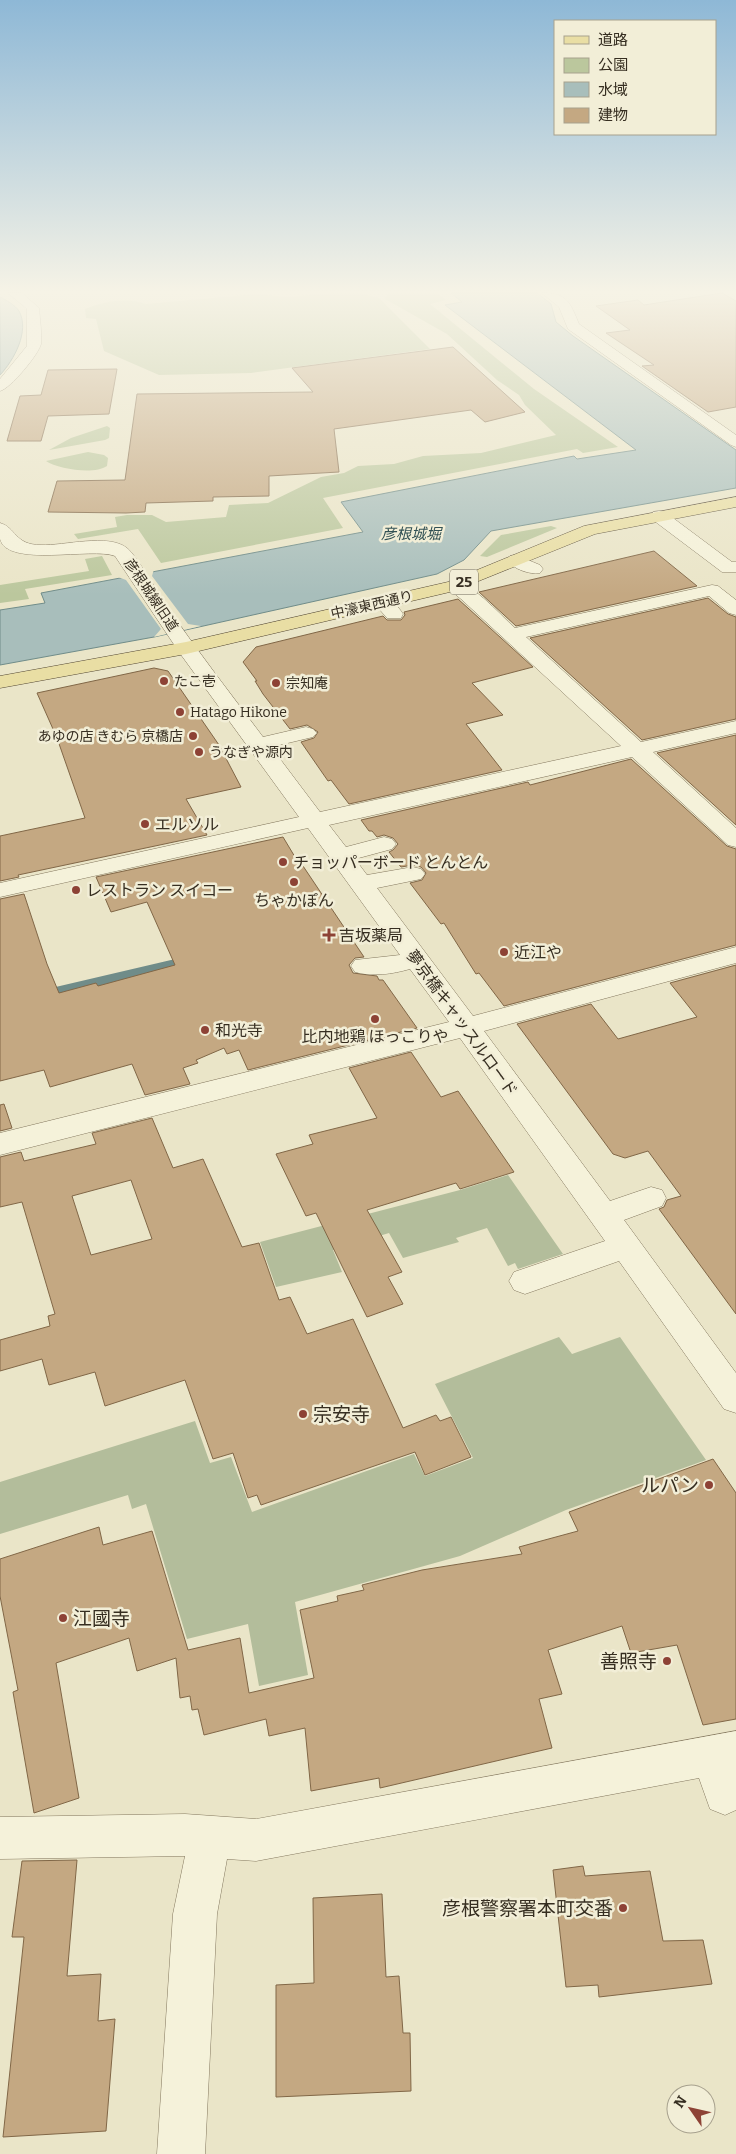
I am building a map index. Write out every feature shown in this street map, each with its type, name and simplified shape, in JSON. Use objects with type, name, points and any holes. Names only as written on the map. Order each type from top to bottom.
[{"type":"main road","name":"中濠東西通り","points":[[0,682],[180,638],[388,608],[454,586],[590,530],[736,502]]},
{"type":"street","points":[[668,394],[736,442]]},
{"type":"street","points":[[659,516],[728,568],[736,567]]},
{"type":"street","name":"彦根城線旧道","points":[[0,528],[4,536],[12,542],[35,550],[66,551],[104,546],[118,550],[180,638]]},
{"type":"street","points":[[516,560],[534,569]]},
{"type":"street","points":[[454,586],[468,595],[736,840]]},
{"type":"street","points":[[510,635],[712,590],[736,609]]},
{"type":"street","name":"夢京橋キャッスルロード","points":[[180,638],[466,1026],[736,1399]]},
{"type":"street","points":[[0,890],[57,881],[315,820],[393,810],[448,792],[537,768],[597,755],[638,750],[736,727]]},
{"type":"street","points":[[258,744],[306,732]]},
{"type":"street","points":[[339,856],[384,844]]},
{"type":"street","points":[[360,884],[413,874]]},
{"type":"street","points":[[0,1144],[211,1096],[399,1046],[466,1026],[622,988],[735,957]]},
{"type":"street","points":[[364,966],[390,966],[416,959]]},
{"type":"street","points":[[603,1216],[651,1198]]},
{"type":"street","points":[[525,1282],[625,1246]]},
{"type":"street","points":[[0,1838],[185,1834],[210,1838],[256,1840],[724,1753],[724,1794]]},
{"type":"street","points":[[181,2154],[195,1914],[210,1838]]},
{"type":"green space","points":[[517,394],[541,394],[618,447],[583,453],[577,449],[323,498],[343,528],[161,563],[138,529],[78,539],[74,534],[117,527],[115,517],[127,515],[152,515],[166,522],[226,517],[229,505],[268,503],[321,477],[344,473],[358,466],[394,464],[423,456],[481,453],[556,435],[525,405]]},
{"type":"green space","points":[[107,426],[110,428],[109,438],[105,440],[49,450],[71,438]]},
{"type":"green space","points":[[88,452],[104,455],[108,458],[107,466],[94,470],[76,470],[46,461]]},
{"type":"green space","points":[[551,526],[557,528],[487,557],[480,556],[501,535]]},
{"type":"green space","points":[[102,556],[112,575],[25,589],[29,599],[0,603],[0,585],[89,571],[85,559]]},
{"type":"green space","points":[[508,1175],[563,1254],[518,1269],[515,1263],[508,1266],[487,1228],[456,1238],[459,1242],[403,1258],[389,1233],[333,1250],[342,1272],[276,1287],[260,1242],[460,1190]]},
{"type":"green space","points":[[559,1337],[572,1354],[620,1337],[706,1460],[566,1510],[460,1556],[295,1602],[308,1675],[259,1686],[248,1624],[187,1639],[146,1504],[132,1509],[128,1495],[0,1534],[0,1482],[195,1421],[210,1463],[231,1457],[252,1512],[414,1454],[425,1476],[473,1458],[435,1384]]},
{"type":"water","name":"彦根城堀","points":[[562,394],[655,394],[736,450],[736,488],[491,531],[464,560],[437,574],[154,637],[0,665],[0,610],[45,603],[41,593],[363,532],[341,502],[574,456],[577,459],[636,450]]},
{"type":"pier","points":[[154,569],[152,576],[188,624],[201,626],[154,637],[161,629],[126,580],[118,577]]},
{"type":"building","points":[[113,394],[109,414],[48,416],[41,441],[7,441],[20,396]]},
{"type":"building","points":[[137,394],[505,394],[525,412],[485,422],[471,410],[334,429],[339,472],[269,476],[269,496],[213,497],[213,501],[146,503],[145,512],[48,512],[57,481],[125,480]]},
{"type":"building","points":[[681,394],[736,394],[736,407],[708,412]]},
{"type":"building","points":[[654,551],[697,586],[516,626],[479,592]]},
{"type":"building","points":[[708,598],[728,614],[736,617],[736,719],[642,740],[530,638]]},
{"type":"building","points":[[458,599],[533,667],[472,683],[503,715],[466,724],[502,770],[349,804],[331,780],[328,781],[301,742],[314,738],[318,732],[307,725],[290,729],[263,694],[255,681],[257,681],[243,662],[256,647],[383,616],[387,620],[401,620],[405,615],[404,612]]},
{"type":"building","points":[[154,668],[168,671],[219,745],[241,787],[186,799],[207,835],[18,875],[19,877],[0,881],[0,836],[85,818],[57,738],[37,693]]},
{"type":"building","points":[[736,735],[736,825],[657,753]]},
{"type":"building","points":[[631,759],[727,846],[736,849],[736,945],[504,1006],[479,973],[476,974],[444,923],[441,924],[410,883],[422,880],[426,873],[421,867],[413,865],[401,867],[389,852],[398,844],[393,838],[384,835],[377,837],[372,831],[369,831],[361,820],[528,782],[530,785]]},
{"type":"building","points":[[283,837],[301,867],[303,866],[364,957],[355,958],[349,965],[353,973],[377,976],[379,980],[383,980],[417,1028],[248,1070],[239,1050],[227,1054],[224,1048],[196,1060],[198,1063],[183,1068],[190,1084],[145,1095],[132,1064],[50,1087],[44,1070],[0,1081],[0,899],[24,894],[47,964],[59,993],[96,983],[98,986],[175,965],[147,902],[111,912],[96,877]]},
{"type":"building","points":[[736,965],[736,1314],[659,1209],[664,1207],[667,1200],[681,1196],[648,1151],[625,1158],[613,1154],[517,1024],[591,1004],[618,1039],[697,1017],[670,983]]},
{"type":"building","points":[[411,1052],[441,1097],[458,1091],[514,1172],[460,1189],[456,1183],[367,1210],[402,1272],[388,1277],[403,1304],[367,1317],[316,1213],[306,1216],[276,1154],[313,1144],[309,1135],[377,1118],[349,1068]]},
{"type":"building","points":[[4,1104],[12,1128],[0,1131],[0,1105]]},
{"type":"building","points":[[152,1118],[173,1168],[203,1159],[242,1247],[259,1243],[279,1300],[290,1297],[307,1334],[353,1319],[403,1428],[436,1415],[440,1421],[451,1417],[471,1457],[425,1475],[415,1452],[261,1505],[257,1495],[248,1498],[233,1453],[213,1459],[185,1380],[105,1406],[95,1372],[49,1385],[42,1359],[0,1371],[0,1340],[50,1326],[48,1316],[55,1314],[22,1202],[0,1207],[0,1157],[21,1152],[24,1161],[96,1144],[92,1133]],"holes":[[[131,1180],[152,1239],[91,1255],[72,1196]]]},
{"type":"building","points":[[713,1459],[736,1493],[736,1719],[703,1725],[677,1645],[631,1653],[622,1626],[548,1650],[562,1694],[539,1699],[552,1748],[380,1788],[379,1778],[311,1791],[305,1728],[269,1736],[266,1719],[204,1735],[198,1709],[192,1710],[190,1696],[180,1698],[176,1658],[137,1671],[129,1638],[56,1663],[79,1798],[34,1813],[13,1692],[18,1690],[0,1596],[0,1559],[99,1527],[103,1545],[152,1531],[188,1650],[240,1638],[249,1693],[314,1678],[300,1610],[338,1601],[337,1596],[364,1590],[362,1585],[422,1570],[522,1554],[519,1547],[578,1531],[569,1512]]},
{"type":"building","points":[[77,1860],[67,1976],[101,1974],[98,2021],[115,2019],[106,2131],[3,2137],[24,1937],[12,1937],[22,1861]]},
{"type":"building","name":"彦根警察署本町交番","points":[[583,1866],[585,1876],[650,1871],[663,1941],[703,1940],[712,1984],[599,1997],[598,1985],[566,1987],[553,1870]]},
{"type":"building","points":[[382,1894],[386,1977],[399,1976],[403,2033],[410,2033],[411,2091],[276,2097],[276,1985],[314,1983],[313,1898]]},
{"type":"waterway","points":[[46,994],[187,961]]},
{"type":"place","name":"たこ壱","points":[[164,681]]},
{"type":"place","name":"宗知庵","points":[[276,683]]},
{"type":"place","name":"Hatago Hikone","points":[[180,712]]},
{"type":"place","name":"あゆの店 きむら 京橋店","points":[[193,736]]},
{"type":"place","name":"うなぎや源内","points":[[199,752]]},
{"type":"place","name":"エルソル","points":[[145,824]]},
{"type":"place","name":"チョッパーボード とんとん","points":[[283,862]]},
{"type":"place","name":"ちゃかぽん","points":[[294,882]]},
{"type":"place","name":"レストラン スイコー","points":[[76,890]]},
{"type":"place","name":"吉坂薬局","points":[[329,935]]},
{"type":"place","name":"近江や","points":[[504,952]]},
{"type":"place","name":"比内地鶏 ほっこりや","points":[[375,1019]]},
{"type":"place","name":"和光寺","points":[[205,1030]]},
{"type":"place","name":"宗安寺","points":[[303,1414]]},
{"type":"place","name":"ルパン","points":[[709,1485]]},
{"type":"place","name":"江國寺","points":[[63,1618]]},
{"type":"place","name":"善照寺","points":[[667,1661]]},
{"type":"place","name":"彦根警察署本町交番","points":[[623,1908]]}]
